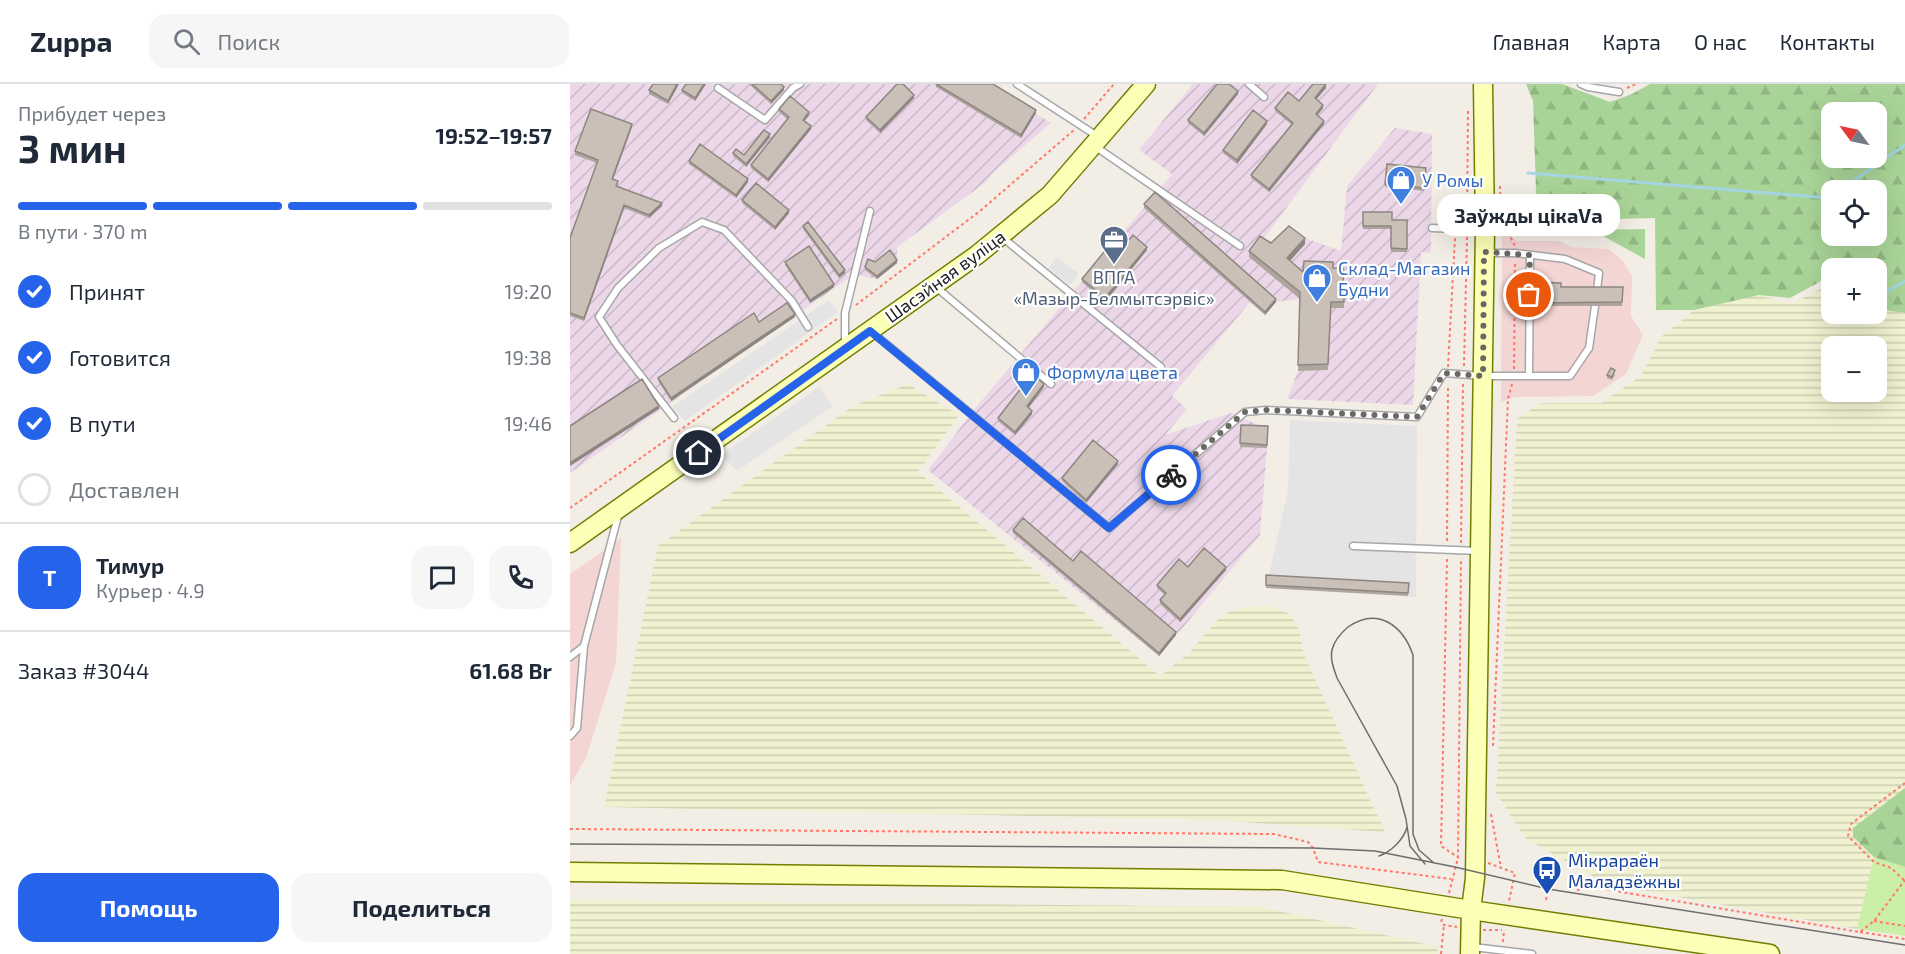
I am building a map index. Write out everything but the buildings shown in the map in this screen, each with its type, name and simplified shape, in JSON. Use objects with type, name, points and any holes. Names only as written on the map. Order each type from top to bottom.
[{"type":"main road","name":"Шасэйная вуліца","points":[[570,543],[934,286],[1000,236],[1050,195],[1146,84]]},
{"type":"main road","points":[[1470,950],[1471,910],[1475,879],[1467,858],[1480,551],[1483,376],[1484,252],[1476,230],[1483,84]]},
{"type":"main road","points":[[570,872],[1282,880],[1443,914],[1471,910],[1770,954]]},
{"type":"lane","points":[[718,88],[765,120],[793,88],[800,84]]},
{"type":"lane","points":[[1017,84],[1240,246]]},
{"type":"lane","points":[[1249,84],[1264,97]]},
{"type":"lane","points":[[1581,84],[1619,92]]},
{"type":"lane","points":[[845,349],[845,313],[870,211]]},
{"type":"lane","points":[[674,418],[617,345],[599,317],[618,288],[659,248],[702,222],[724,230],[792,301],[808,327]]},
{"type":"lane","points":[[1431,228],[1476,230]]},
{"type":"lane","points":[[1000,236],[1161,367]]},
{"type":"lane","points":[[1484,252],[1565,259],[1599,273],[1597,290]]},
{"type":"lane","points":[[1529,376],[1530,255]]},
{"type":"lane","points":[[934,286],[1051,384]]},
{"type":"lane","points":[[870,331],[1109,528],[1245,412],[1266,410],[1417,417],[1444,373],[1483,376],[1570,376],[1589,348],[1595,306]]},
{"type":"lane","points":[[570,736],[577,728],[584,646],[620,508]]},
{"type":"lane","points":[[1353,546],[1480,551]]},
{"type":"lane","points":[[570,657],[584,646]]},
{"type":"lane","points":[[1470,950],[1502,950],[1532,954]]},
{"type":"path","points":[[1443,914],[1452,879],[1467,858],[1461,550],[1463,375],[1476,230],[1468,106]]},
{"type":"path","points":[[1492,748],[1508,399],[1514,376],[1515,245],[1501,219]]},
{"type":"path","points":[[1860,932],[1874,921],[1905,880],[1891,868],[1874,862],[1848,836],[1851,824],[1905,783]]},
{"type":"path","points":[[1490,807],[1501,868]]},
{"type":"path","points":[[570,829],[1274,834],[1308,842],[1318,862],[1452,879]]},
{"type":"path","points":[[1467,858],[1515,873],[1515,876],[1520,878]]},
{"type":"path","points":[[1502,950],[1506,916],[1515,876]]},
{"type":"path","points":[[1548,889],[1550,884]]},
{"type":"path","points":[[1577,890],[1592,887],[1905,939]]},
{"type":"path","points":[[1511,892],[1517,894]]},
{"type":"path","points":[[1546,900],[1547,896]]},
{"type":"path","points":[[1874,921],[1905,926]]},
{"type":"path","points":[[1441,954],[1444,926]]},
{"type":"shaded area","points":[[570,84],[988,84],[1051,123],[994,172],[986,182],[897,247],[897,263],[877,279],[846,273],[849,278],[570,473]]},
{"type":"shaded area","points":[[1193,84],[1378,84],[1261,242],[1271,249],[1289,232],[1341,251],[1347,186],[1395,128],[1432,134],[1431,253],[1421,252],[1413,405],[1287,399],[1298,371],[1300,299],[1276,302],[1265,315],[1250,302],[1172,396],[1187,409],[1165,435],[1231,413],[1268,429],[1260,535],[1159,656],[928,470],[977,406],[1172,174],[1139,150]]},
{"type":"shaded area","points":[[1502,228],[1517,241],[1559,241],[1572,247],[1609,249],[1624,262],[1632,276],[1631,316],[1643,335],[1626,374],[1593,396],[1515,397],[1501,402]]},
{"type":"shaded area","points":[[1057,257],[1079,274],[1070,285],[1048,268]]},
{"type":"shaded area","points":[[829,300],[838,312],[685,421],[672,407]]},
{"type":"shaded area","points":[[819,387],[833,406],[737,471],[721,455]]},
{"type":"shaded area","points":[[1290,420],[1417,426],[1416,597],[1266,588],[1288,490]]},
{"type":"shaded area","points":[[621,538],[616,663],[586,758],[570,785],[570,574]]},
{"type":"green space","points":[[1526,84],[1562,84],[1610,102],[1650,84],[1905,84],[1905,313],[1887,310],[1887,258],[1821,258],[1821,281],[1790,298],[1759,295],[1694,310],[1656,310],[1655,218],[1537,221],[1533,101]]},
{"type":"green space","points":[[1645,229],[1645,259],[1592,230]]},
{"type":"green space","points":[[1821,289],[1821,324],[1887,324],[1887,310],[1905,313],[1905,788],[1853,828],[1853,837],[1874,857],[1857,929],[1607,884],[1526,839],[1496,793],[1517,419],[1541,403],[1601,403],[1641,376],[1661,337],[1694,310],[1759,295],[1791,304]]},
{"type":"green space","points":[[908,384],[959,415],[918,472],[1160,676],[1188,654],[1222,615],[1241,608],[1266,606],[1290,614],[1299,630],[1304,655],[1385,832],[1217,820],[604,807],[658,546],[853,406]]},
{"type":"green space","points":[[1905,788],[1905,867],[1874,857],[1853,837],[1853,828]]},
{"type":"green space","points":[[1874,857],[1905,867],[1905,936],[1857,929]]},
{"type":"green space","points":[[570,900],[1261,907],[1438,947],[1437,954],[570,954]]},
{"type":"waterway","points":[[1854,180],[1905,145]]},
{"type":"waterway","points":[[1528,173],[1821,197]]},
{"type":"waterway","points":[[1887,291],[1905,281]]},
{"type":"tram line","points":[[1425,864],[1410,846],[1406,819],[1397,786],[1337,678],[1333,664],[1332,650],[1336,640],[1348,627],[1369,618],[1388,622],[1396,628],[1403,635],[1413,655],[1413,834],[1419,850],[1434,863]]},
{"type":"tram line","points":[[1379,856],[1396,844],[1407,827]]},
{"type":"tram line","points":[[570,844],[1313,848],[1375,851],[1548,889],[1905,945]]},
{"type":"way so far","points":[[1171,475],[1245,412],[1266,410],[1417,417],[1444,373],[1483,376],[1484,252],[1530,255],[1529,295]]},
{"type":"place","name":"У Ромы","points":[[1401,206]]},
{"type":"place","name":"ВПГА «Мазыр-Белмытсэрвіс»","points":[[1114,266]]},
{"type":"place","name":"Заўжды цікаVа","points":[[1529,295]]},
{"type":"place","name":"Склад-Магазин Будни","points":[[1317,304]]},
{"type":"place","name":"Формула цвета","points":[[1026,398]]},
{"type":"place","name":"Мікрараён Маладзёжны","points":[[1547,896]]},
{"type":"route","points":[[699,453],[870,331],[1109,528],[1171,475]]}]
